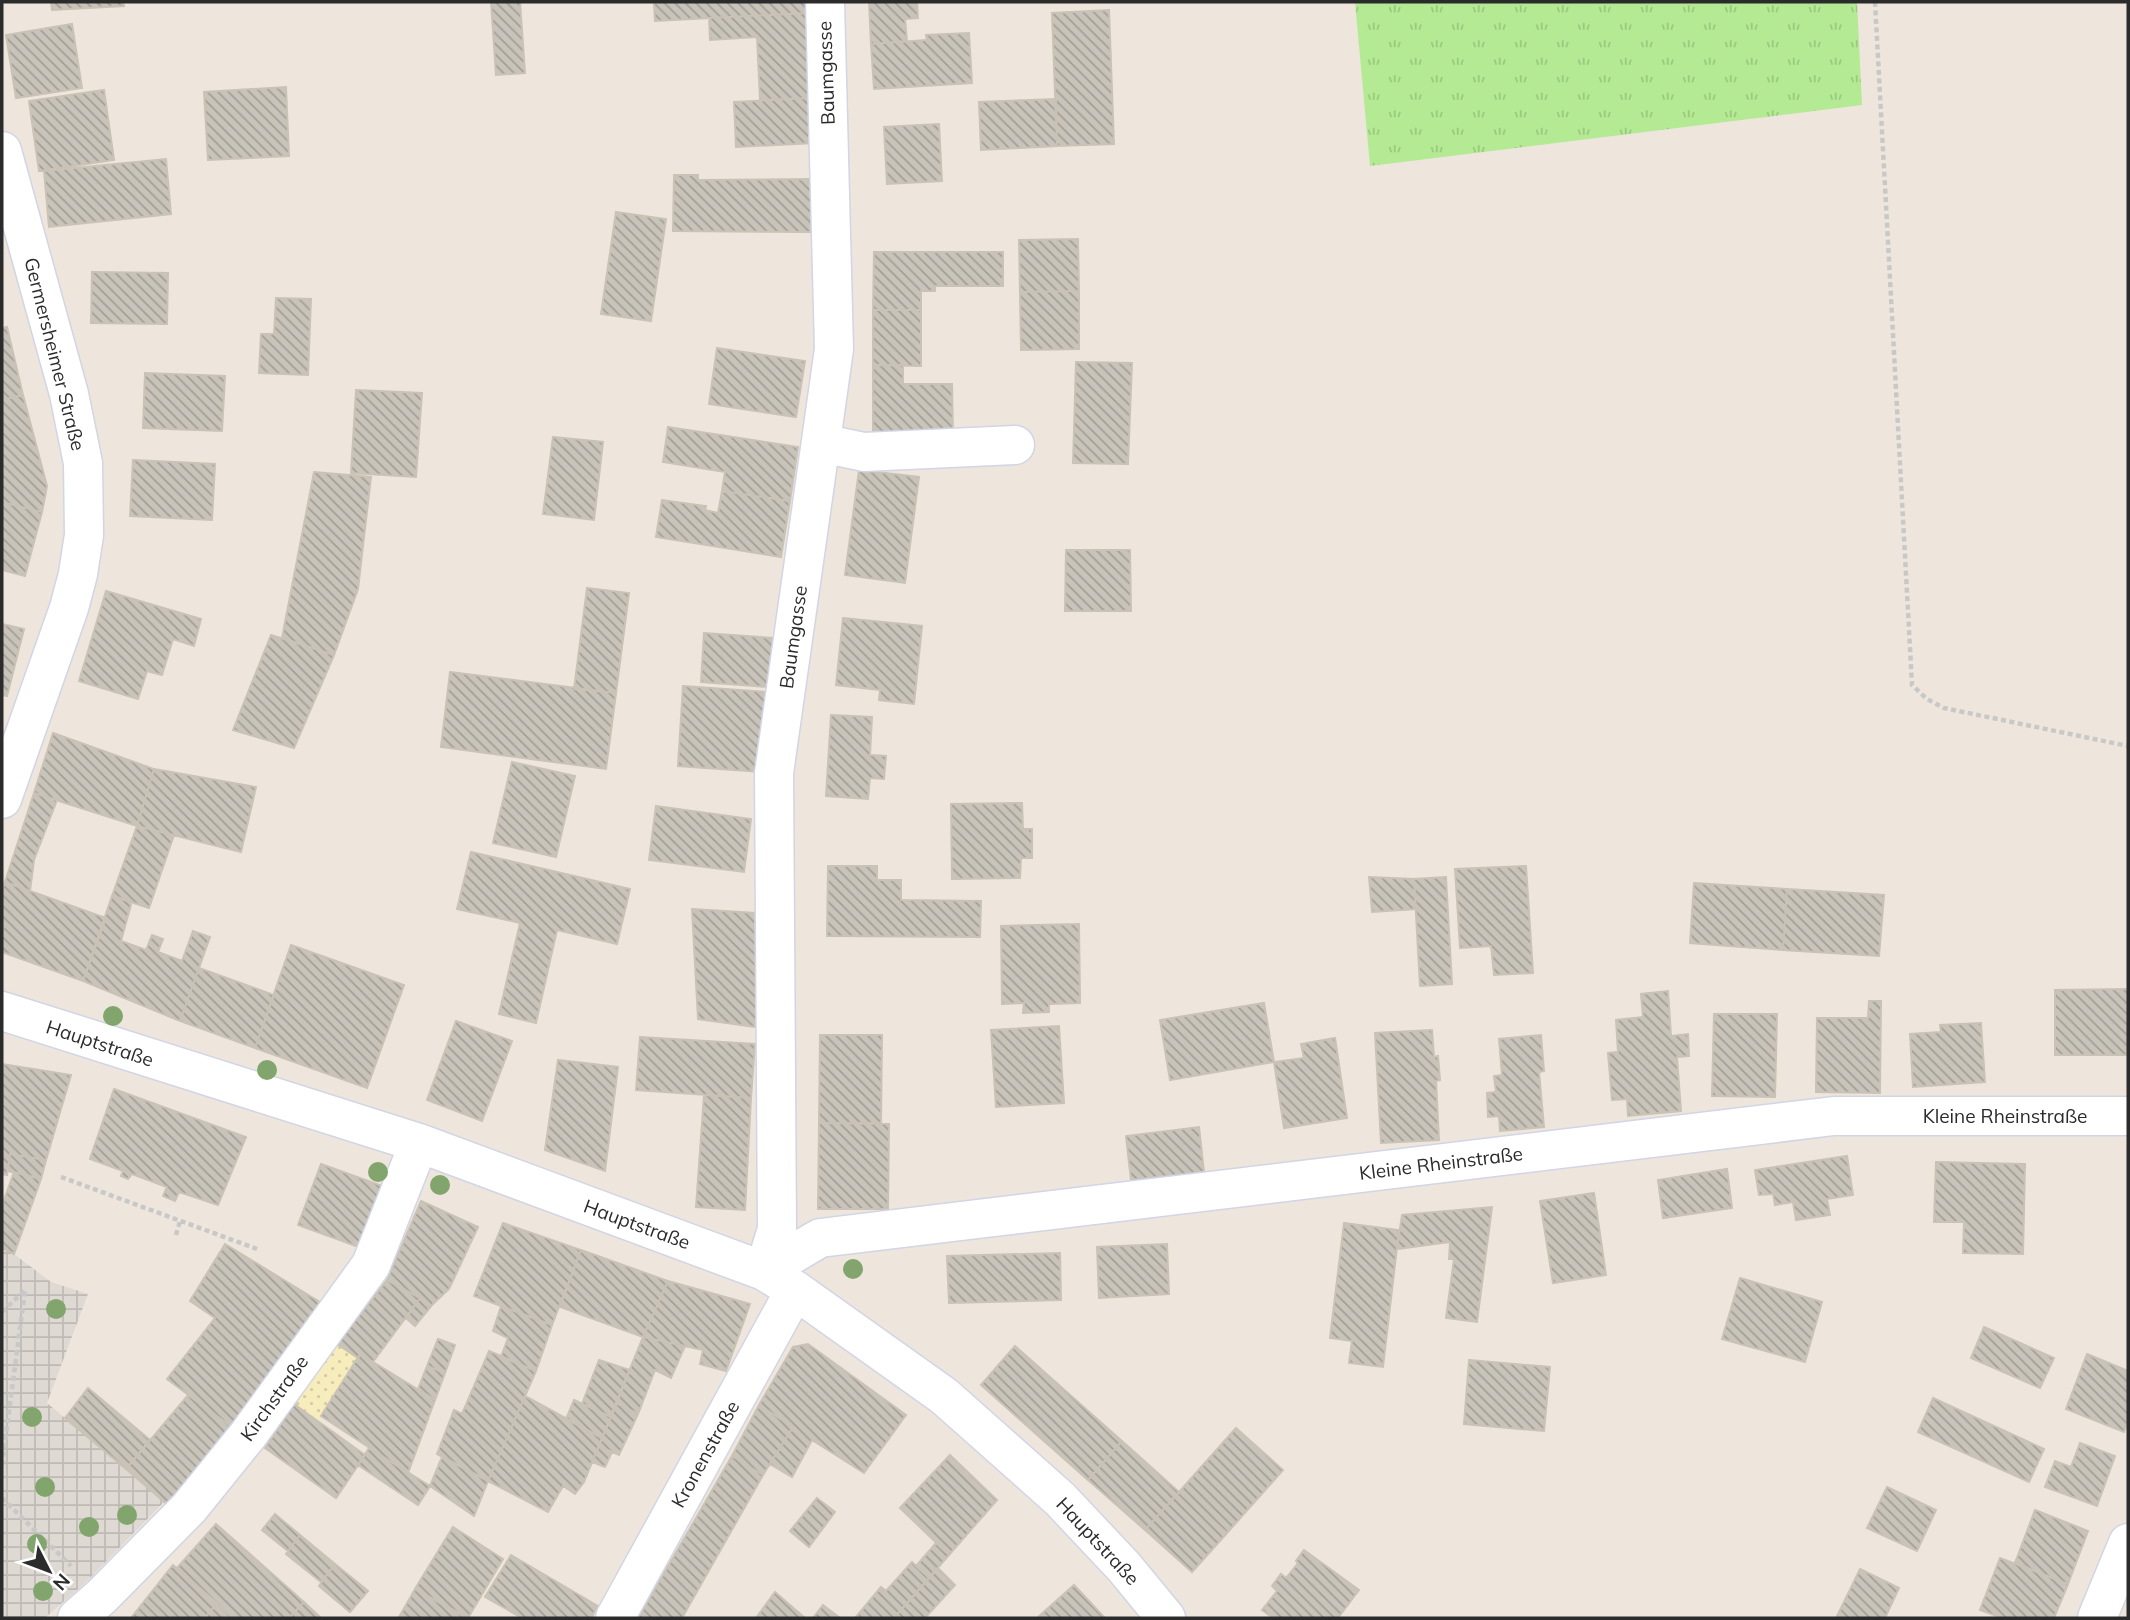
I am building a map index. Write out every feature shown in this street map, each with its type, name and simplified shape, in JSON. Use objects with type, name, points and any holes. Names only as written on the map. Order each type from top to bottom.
[{"type":"street","name":"Baumgasse","points":[[779,1280],[774,772],[834,349],[825,2]]},
{"type":"street","name":"Germersheimer Straße","points":[[2,151],[69,394],[83,463],[84,535],[69,608],[2,799]]},
{"type":"street","points":[[821,443],[864,452],[1015,445]]},
{"type":"street","name":"Hauptstraße","points":[[2,1011],[419,1143],[779,1280],[944,1396],[1060,1499],[1124,1567],[1167,1618]]},
{"type":"street","name":"Kleine Rheinstraße","points":[[779,1280],[820,1238],[1834,1116],[2128,1116]]},
{"type":"street","name":"Kirchstraße","points":[[78,1618],[188,1508],[248,1435],[371,1265],[419,1143]]},
{"type":"street","name":"Kronenstraße","points":[[615,1618],[779,1280]]},
{"type":"street","points":[[2097,1618],[2128,1543]]},
{"type":"path","points":[[1875,2],[1912,685],[1927,699],[1944,708],[2128,746]]},
{"type":"path","points":[[61,1177],[257,1249]]},
{"type":"path","points":[[176,1235],[180,1221]]},
{"type":"path","points":[[2,1312],[25,1290],[2,1465]]},
{"type":"path","points":[[2,1498],[77,1572]]},
{"type":"green space","points":[[1355,2],[1857,2],[1862,105],[1370,166]]},
{"type":"sand","points":[[337,1344],[358,1358],[318,1422],[294,1404]]},
{"type":"shaded area","points":[[2,1248],[51,1282],[88,1294],[47,1403],[164,1502],[87,1581],[45,1618],[2,1618]]},
{"type":"building","points":[[51,2],[123,2],[124,6],[52,10]]},
{"type":"building","points":[[491,2],[520,2],[525,73],[496,75]]},
{"type":"building","points":[[807,2],[808,13],[655,21],[654,3]]},
{"type":"building","points":[[869,2],[917,2],[918,18],[905,19],[907,41],[871,44]]},
{"type":"building","points":[[1109,10],[1114,144],[1057,146],[1052,13]]},
{"type":"building","points":[[808,13],[812,98],[760,100],[757,37],[710,40],[709,18]]},
{"type":"building","points":[[72,24],[82,88],[16,98],[6,35]]},
{"type":"building","points":[[969,33],[972,83],[874,89],[871,44],[927,40],[926,35]]},
{"type":"building","points":[[286,87],[289,156],[208,160],[204,92]]},
{"type":"building","points":[[104,90],[114,160],[39,171],[29,101]]},
{"type":"building","points":[[812,98],[814,143],[736,147],[734,102]]},
{"type":"building","points":[[1056,99],[1057,146],[981,150],[979,102]]},
{"type":"building","points":[[939,124],[942,181],[887,184],[884,127]]},
{"type":"building","points":[[166,159],[171,214],[49,227],[44,171]]},
{"type":"building","points":[[674,175],[698,175],[698,180],[812,179],[812,232],[673,231]]},
{"type":"building","points":[[616,212],[666,219],[651,321],[601,314]]},
{"type":"building","points":[[1078,239],[1079,291],[1020,292],[1019,240]]},
{"type":"building","points":[[874,252],[1003,252],[1003,286],[935,286],[935,291],[921,291],[921,310],[873,310]]},
{"type":"building","points":[[92,272],[168,273],[167,324],[91,323]]},
{"type":"building","points":[[1079,291],[1079,349],[1021,350],[1020,292]]},
{"type":"building","points":[[276,298],[311,299],[308,375],[259,373],[261,334],[274,334]]},
{"type":"building","points":[[873,310],[921,310],[921,366],[873,365]]},
{"type":"building","points":[[7,327],[23,395],[2,400],[2,328]]},
{"type":"building","points":[[717,348],[805,361],[796,417],[709,404]]},
{"type":"building","points":[[1076,362],[1132,363],[1128,464],[1073,463]]},
{"type":"building","points":[[873,365],[903,365],[903,384],[952,384],[953,436],[873,435]]},
{"type":"building","points":[[145,373],[225,376],[222,431],[143,428]]},
{"type":"building","points":[[356,390],[422,393],[416,477],[351,473]]},
{"type":"building","points":[[23,395],[47,486],[42,512],[2,502],[2,400]]},
{"type":"building","points":[[668,427],[798,447],[790,501],[722,491],[725,472],[663,462]]},
{"type":"building","points":[[553,437],[603,442],[594,520],[543,514]]},
{"type":"building","points":[[133,460],[215,464],[212,520],[130,516]]},
{"type":"building","points":[[859,470],[919,477],[905,583],[845,575]]},
{"type":"building","points":[[314,472],[371,477],[358,589],[334,655],[282,638]]},
{"type":"building","points":[[722,491],[790,501],[781,557],[656,537],[662,500],[706,506],[705,510],[718,513]]},
{"type":"building","points":[[2,502],[42,512],[25,576],[2,570]]},
{"type":"building","points":[[1066,550],[1130,550],[1131,611],[1065,611]]},
{"type":"building","points":[[587,588],[629,593],[616,693],[574,689]]},
{"type":"building","points":[[106,591],[201,619],[194,646],[173,639],[162,675],[147,671],[138,699],[79,681]]},
{"type":"building","points":[[843,618],[922,626],[914,704],[879,700],[880,690],[836,685]]},
{"type":"building","points":[[2,624],[24,629],[7,696],[2,695]]},
{"type":"building","points":[[704,633],[773,638],[769,687],[701,682]]},
{"type":"building","points":[[271,635],[334,655],[294,748],[233,730]]},
{"type":"building","points":[[450,672],[616,693],[606,769],[441,747]]},
{"type":"building","points":[[683,686],[766,692],[761,772],[678,766]]},
{"type":"building","points":[[831,715],[872,717],[870,755],[886,756],[884,779],[870,778],[868,799],[826,796]]},
{"type":"building","points":[[53,733],[154,769],[137,826],[34,793]]},
{"type":"building","points":[[512,762],[575,776],[556,857],[493,843]]},
{"type":"building","points":[[154,769],[256,787],[241,852],[137,826]]},
{"type":"building","points":[[34,793],[57,800],[34,860],[30,891],[5,882]]},
{"type":"building","points":[[1022,803],[1023,829],[1032,829],[1032,858],[1021,858],[1020,878],[952,879],[951,804]]},
{"type":"building","points":[[656,806],[751,819],[744,872],[649,860]]},
{"type":"building","points":[[137,826],[174,835],[149,908],[112,896]]},
{"type":"building","points":[[471,852],[630,889],[617,944],[557,930],[536,1023],[499,1014],[520,923],[457,909]]},
{"type":"building","points":[[828,866],[877,866],[877,880],[901,880],[901,900],[981,901],[980,937],[827,936]]},
{"type":"building","points":[[1526,866],[1533,973],[1494,975],[1491,946],[1460,948],[1455,869]]},
{"type":"building","points":[[1369,877],[1414,879],[1416,909],[1372,912]]},
{"type":"building","points":[[1446,877],[1452,984],[1420,986],[1414,879]]},
{"type":"building","points":[[5,882],[106,918],[83,981],[2,952],[5,922],[2,921],[2,890]]},
{"type":"building","points":[[1694,883],[1787,889],[1783,950],[1690,943]]},
{"type":"building","points":[[1787,889],[1884,895],[1879,956],[1783,950]]},
{"type":"building","points":[[112,896],[132,901],[121,941],[146,950],[152,935],[163,939],[158,952],[182,961],[193,931],[210,937],[180,1021],[83,981]]},
{"type":"building","points":[[692,909],[755,913],[756,1027],[698,1019]]},
{"type":"building","points":[[1079,924],[1080,1003],[1049,1004],[1049,1012],[1023,1013],[1024,1003],[1002,1004],[1001,926]]},
{"type":"building","points":[[291,945],[404,985],[367,1088],[255,1048]]},
{"type":"building","points":[[199,968],[274,995],[255,1048],[180,1021]]},
{"type":"building","points":[[2128,989],[2128,1055],[2055,1055],[2055,990]]},
{"type":"building","points":[[1668,991],[1671,1036],[1688,1034],[1689,1056],[1677,1057],[1681,1111],[1628,1116],[1627,1099],[1612,1100],[1608,1053],[1618,1052],[1616,1020],[1643,1017],[1641,994]]},
{"type":"building","points":[[1869,1001],[1881,1001],[1880,1093],[1816,1092],[1817,1018],[1868,1018]]},
{"type":"building","points":[[1264,1003],[1274,1062],[1170,1080],[1160,1020]]},
{"type":"building","points":[[1714,1014],[1777,1014],[1775,1097],[1712,1096]]},
{"type":"building","points":[[456,1021],[512,1041],[482,1121],[427,1100]]},
{"type":"building","points":[[1981,1023],[1985,1082],[1913,1087],[1910,1034],[1941,1032],[1940,1025]]},
{"type":"building","points":[[1059,1026],[1064,1103],[996,1107],[991,1030]]},
{"type":"building","points":[[1432,1030],[1434,1057],[1438,1056],[1440,1080],[1436,1081],[1439,1140],[1381,1143],[1375,1033]]},
{"type":"building","points":[[820,1035],[882,1035],[881,1123],[819,1123]]},
{"type":"building","points":[[1541,1035],[1544,1071],[1539,1072],[1544,1127],[1500,1131],[1499,1116],[1488,1117],[1487,1093],[1496,1092],[1494,1076],[1502,1075],[1499,1039]]},
{"type":"building","points":[[640,1037],[755,1044],[751,1098],[636,1090]]},
{"type":"building","points":[[1335,1038],[1347,1118],[1284,1128],[1274,1062],[1304,1058],[1301,1044]]},
{"type":"building","points":[[558,1060],[618,1067],[605,1171],[545,1150]]},
{"type":"building","points":[[2,1064],[71,1075],[46,1160],[10,1154],[7,1175],[2,1174]]},
{"type":"building","points":[[114,1089],[246,1137],[218,1205],[179,1192],[175,1201],[163,1196],[167,1187],[132,1174],[128,1179],[121,1176],[123,1171],[90,1159]]},
{"type":"building","points":[[704,1095],[751,1098],[745,1210],[696,1207]]},
{"type":"building","points":[[819,1123],[889,1124],[888,1209],[818,1209]]},
{"type":"building","points":[[1199,1127],[1204,1172],[1131,1180],[1126,1136]]},
{"type":"building","points":[[10,1154],[46,1160],[41,1179],[8,1171]]},
{"type":"building","points":[[1847,1156],[1853,1195],[1827,1199],[1830,1215],[1796,1220],[1793,1202],[1775,1205],[1773,1194],[1759,1195],[1755,1170]]},
{"type":"building","points":[[1936,1162],[2025,1164],[2023,1254],[1963,1253],[1964,1222],[1934,1222]]},
{"type":"building","points":[[321,1164],[388,1188],[364,1249],[298,1225]]},
{"type":"building","points":[[1727,1169],[1732,1208],[1663,1218],[1658,1180]]},
{"type":"building","points":[[14,1172],[41,1179],[14,1254],[2,1248],[2,1206]]},
{"type":"building","points":[[1594,1193],[1606,1275],[1553,1283],[1540,1201]]},
{"type":"building","points":[[421,1201],[478,1227],[449,1289],[415,1326],[406,1318],[420,1298],[387,1280]]},
{"type":"building","points":[[1492,1207],[1477,1322],[1446,1318],[1454,1259],[1449,1259],[1450,1242],[1397,1249],[1402,1215]]},
{"type":"building","points":[[503,1223],[581,1250],[552,1325],[474,1296]]},
{"type":"building","points":[[1344,1223],[1399,1230],[1383,1367],[1349,1363],[1352,1341],[1330,1338]]},
{"type":"building","points":[[225,1244],[323,1304],[233,1428],[167,1379],[215,1318],[190,1301]]},
{"type":"building","points":[[1167,1244],[1169,1294],[1099,1298],[1097,1247]]},
{"type":"building","points":[[581,1250],[668,1281],[643,1337],[560,1307]]},
{"type":"building","points":[[1060,1253],[1061,1300],[949,1303],[947,1256]]},
{"type":"building","points":[[1740,1278],[1822,1302],[1805,1362],[1722,1339]]},
{"type":"building","points":[[387,1280],[420,1298],[373,1362],[360,1354],[358,1358],[337,1344]]},
{"type":"building","points":[[668,1281],[750,1304],[726,1371],[700,1364],[703,1350],[643,1337]]},
{"type":"building","points":[[501,1306],[552,1325],[536,1371],[501,1357],[508,1338],[493,1331]]},
{"type":"building","points":[[1984,1327],[2054,1358],[2040,1388],[1971,1358]]},
{"type":"building","points":[[643,1337],[685,1346],[671,1378],[655,1370],[638,1414],[616,1403]]},
{"type":"building","points":[[438,1339],[455,1345],[445,1373],[427,1366]]},
{"type":"building","points":[[808,1344],[906,1415],[864,1473],[812,1440],[792,1477],[770,1464],[793,1427],[759,1405],[793,1347]]},
{"type":"building","points":[[1015,1346],[1122,1441],[1088,1480],[981,1385]]},
{"type":"building","points":[[489,1351],[536,1371],[488,1481],[437,1454],[454,1410],[462,1414]]},
{"type":"building","points":[[360,1354],[435,1400],[408,1473],[321,1416]]},
{"type":"building","points":[[2087,1354],[2128,1371],[2128,1421],[2124,1432],[2066,1409]]},
{"type":"building","points":[[599,1360],[630,1370],[611,1417],[582,1404]]},
{"type":"building","points":[[1469,1360],[1550,1367],[1544,1431],[1464,1424]]},
{"type":"building","points":[[427,1366],[445,1373],[435,1400],[418,1389]]},
{"type":"building","points":[[88,1388],[150,1440],[126,1469],[65,1418]]},
{"type":"building","points":[[188,1395],[233,1428],[170,1507],[126,1469]]},
{"type":"building","points":[[525,1396],[602,1438],[584,1482],[575,1494],[563,1486],[548,1512],[488,1481]]},
{"type":"building","points":[[1933,1398],[2044,1449],[2029,1482],[1918,1432]]},
{"type":"building","points":[[574,1400],[611,1417],[602,1438],[566,1419]]},
{"type":"building","points":[[616,1403],[638,1414],[619,1455],[599,1446]]},
{"type":"building","points":[[294,1404],[365,1455],[336,1498],[265,1448]]},
{"type":"building","points":[[759,1405],[793,1427],[763,1475],[732,1456]]},
{"type":"building","points":[[1236,1428],[1283,1470],[1227,1533],[1179,1492]]},
{"type":"building","points":[[1122,1441],[1179,1492],[1145,1530],[1088,1480]]},
{"type":"building","points":[[2080,1443],[2115,1456],[2097,1506],[2045,1487],[2055,1461],[2071,1467]]},
{"type":"building","points":[[599,1446],[612,1452],[605,1467],[592,1462]]},
{"type":"building","points":[[369,1448],[430,1486],[418,1505],[358,1465]]},
{"type":"building","points":[[950,1455],[997,1500],[949,1555],[900,1508]]},
{"type":"building","points":[[732,1456],[763,1475],[682,1618],[638,1618]]},
{"type":"building","points":[[442,1457],[488,1481],[474,1516],[430,1486]]},
{"type":"building","points":[[1887,1487],[1936,1510],[1917,1551],[1867,1528]]},
{"type":"building","points":[[1179,1492],[1227,1533],[1192,1572],[1145,1530]]},
{"type":"building","points":[[817,1498],[835,1512],[809,1547],[790,1531]]},
{"type":"building","points":[[2035,1510],[2088,1531],[2068,1584],[2015,1563]]},
{"type":"building","points":[[275,1514],[300,1535],[288,1551],[262,1530]]},
{"type":"building","points":[[216,1524],[304,1602],[289,1618],[233,1618],[177,1568]]},
{"type":"building","points":[[453,1527],[503,1559],[468,1618],[415,1589]]},
{"type":"building","points":[[300,1535],[335,1564],[321,1582],[286,1554]]},
{"type":"building","points":[[936,1543],[949,1555],[929,1578],[916,1566]]},
{"type":"building","points":[[1304,1550],[1359,1590],[1338,1618],[1273,1618],[1262,1610],[1277,1591],[1272,1586],[1281,1574],[1286,1578]]},
{"type":"building","points":[[511,1555],[598,1606],[591,1618],[522,1618],[485,1597]]},
{"type":"building","points":[[2000,1558],[2068,1584],[2054,1618],[2002,1618],[1980,1610]]},
{"type":"building","points":[[912,1562],[929,1578],[894,1618],[855,1618],[881,1587],[886,1591]]},
{"type":"building","points":[[335,1564],[368,1591],[350,1612],[319,1586]]},
{"type":"building","points":[[173,1565],[217,1603],[205,1618],[131,1618]]},
{"type":"building","points":[[938,1568],[955,1585],[925,1618],[894,1618]]},
{"type":"building","points":[[1860,1569],[1899,1588],[1885,1618],[1837,1616]]},
{"type":"building","points":[[1074,1585],[1105,1618],[1037,1618]]},
{"type":"building","points":[[415,1589],[466,1618],[399,1617]]},
{"type":"building","points":[[775,1592],[805,1618],[756,1618]]},
{"type":"building","points":[[304,1602],[321,1618],[289,1618]]},
{"type":"building","points":[[217,1603],[233,1618],[205,1618]]},
{"type":"building","points":[[823,1605],[840,1618],[813,1618]]}]
